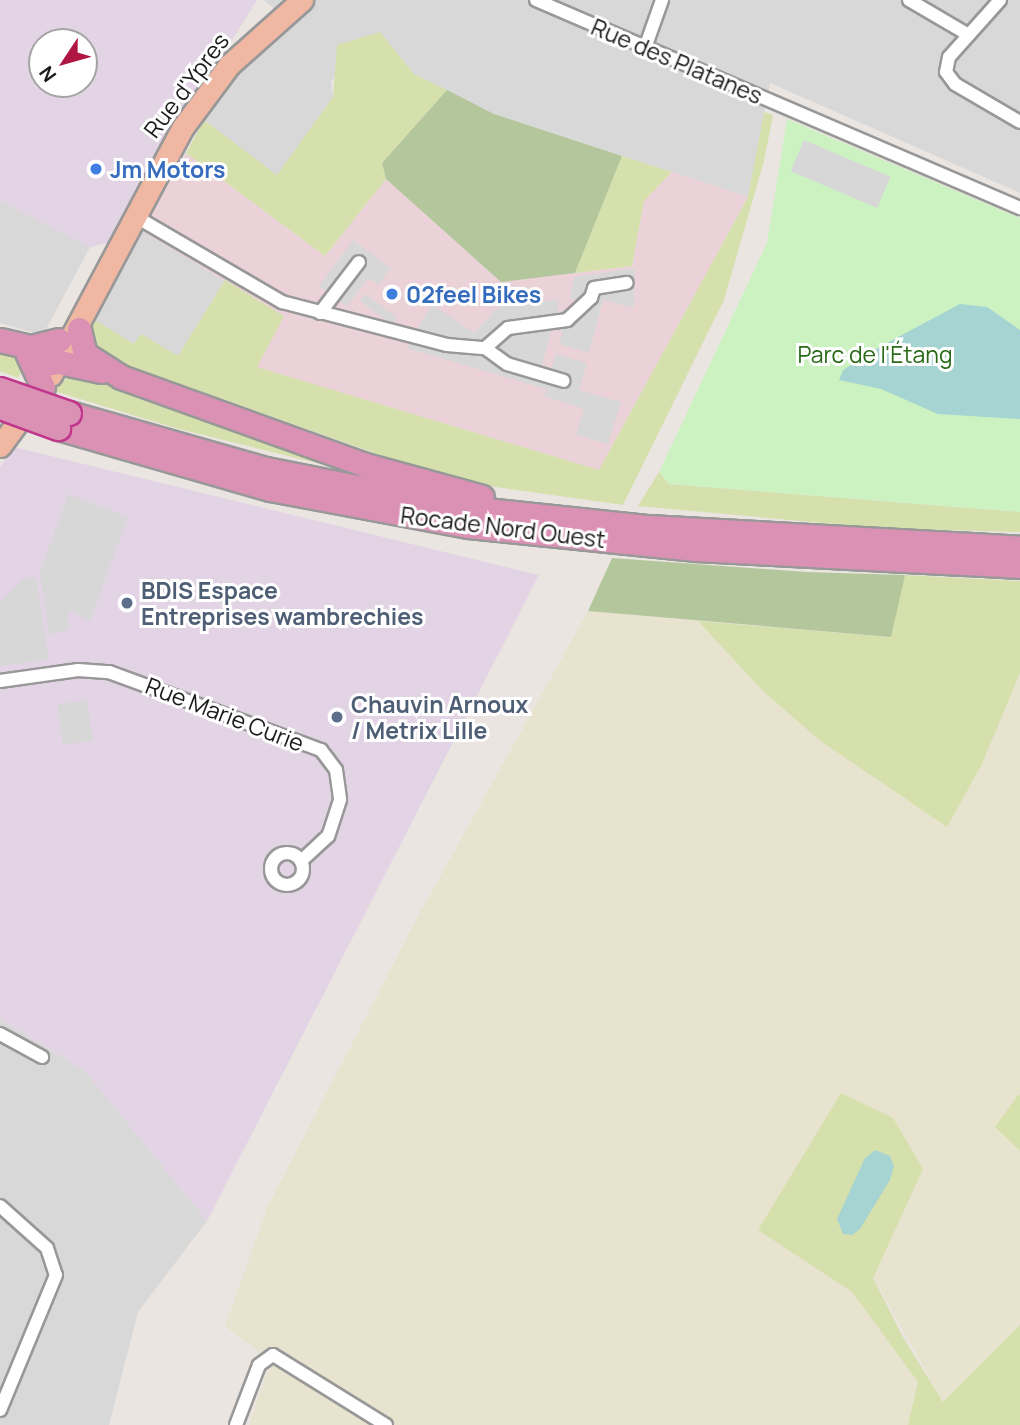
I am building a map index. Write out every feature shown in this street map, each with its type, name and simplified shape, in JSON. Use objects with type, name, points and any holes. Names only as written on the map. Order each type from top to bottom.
[{"type":"highway","points":[[79,329],[85,354],[121,377]]},
{"type":"highway","points":[[9,343],[47,365]]},
{"type":"highway","points":[[9,343],[47,365],[121,377],[365,465],[581,527]]},
{"type":"highway","name":"Rocade Nord Ouest","points":[[0,389],[63,420],[168,463],[301,495],[432,521],[581,527],[646,536],[1020,566]]},
{"type":"highway","name":"Rocade Nord Ouest","points":[[0,407],[63,420]]},
{"type":"highway","name":"Rocade Nord Ouest","points":[[646,536],[1020,548]]},
{"type":"main road","name":"Rue d'Ypres","points":[[0,446],[93,292],[172,143],[222,72],[302,0]]},
{"type":"main road","name":"Rue d'Ypres","points":[[0,418],[79,329],[93,292]]},
{"type":"street","name":"Rue des Platanes","points":[[536,0],[1020,208]]},
{"type":"street","points":[[645,48],[662,0]]},
{"type":"street","points":[[909,0],[967,34]]},
{"type":"street","points":[[1000,0],[967,34],[946,62],[947,77],[1020,122]]},
{"type":"street","points":[[133,215],[282,302],[447,345],[485,348],[507,364],[564,381]]},
{"type":"street","points":[[320,313],[359,262]]},
{"type":"street","points":[[485,348],[508,328],[567,320],[591,298],[594,288],[627,284]]},
{"type":"street","name":"Rue Marie Curie","points":[[0,681],[78,670],[109,672],[321,750],[336,769],[340,800],[328,836],[301,861]]},
{"type":"street","points":[[0,1034],[43,1057]]},
{"type":"street","points":[[0,1206],[47,1248],[56,1275],[0,1410]]},
{"type":"street","points":[[236,1425],[259,1365],[272,1355],[386,1425]]},
{"type":"shaded area","points":[[0,0],[257,0],[107,243],[90,247],[0,201]]},
{"type":"shaded area","points":[[264,0],[1020,0],[1020,193],[770,83],[748,197],[494,114],[414,74],[380,32],[331,81],[333,97],[277,176],[204,120],[230,80],[291,24]]},
{"type":"shaded area","points":[[804,140],[891,177],[877,208],[791,171]]},
{"type":"shaded area","points":[[186,153],[325,256],[386,179],[501,282],[632,266],[644,201],[672,172],[748,197],[599,470],[256,367],[283,316],[142,231]]},
{"type":"shaded area","points":[[0,201],[90,247],[43,335],[0,323]]},
{"type":"shaded area","points":[[139,229],[225,280],[178,356],[141,335],[134,345],[95,320],[94,313]]},
{"type":"shaded area","points":[[353,240],[391,268],[379,285],[368,278],[347,306],[319,286]]},
{"type":"shaded area","points":[[635,268],[634,308],[603,300],[589,353],[559,344],[563,331],[552,329],[542,365],[552,368],[556,354],[587,363],[579,390],[621,402],[608,444],[576,435],[584,409],[544,396],[546,389],[407,348],[432,304],[474,333],[496,309],[508,303],[559,300],[557,310],[565,312],[579,301],[570,298],[574,277]]},
{"type":"shaded area","points":[[365,294],[397,317],[391,324],[360,301]]},
{"type":"shaded area","points":[[14,447],[539,575],[207,1221],[84,1070],[0,1019],[0,467]]},
{"type":"shaded area","points":[[68,494],[128,517],[90,621],[69,610],[68,629],[49,635],[40,573]]},
{"type":"shaded area","points":[[25,577],[36,578],[49,659],[0,666],[0,602]]},
{"type":"shaded area","points":[[588,611],[698,621],[762,690],[819,740],[947,827],[982,764],[1020,673],[1020,1095],[996,1127],[1020,1151],[1020,1325],[943,1402],[873,1277],[923,1168],[759,1230],[852,1292],[918,1382],[908,1425],[249,1425],[271,1361],[225,1326],[268,1206],[416,920]]},
{"type":"shaded area","points":[[87,700],[93,741],[63,745],[57,704]]},
{"type":"shaded area","points":[[0,1019],[84,1070],[207,1221],[138,1312],[109,1425],[0,1425]]},
{"type":"green space","points":[[380,32],[414,74],[447,90],[382,163],[386,179],[325,256],[186,153],[204,120],[277,175],[333,97],[337,45]]},
{"type":"green space","points":[[447,90],[494,114],[622,156],[575,273],[501,282],[386,179],[382,163]]},
{"type":"green space","points":[[764,112],[773,115],[764,161],[724,300],[623,505],[474,484],[408,465],[104,357],[95,348],[91,331],[95,320],[134,344],[141,334],[178,356],[225,280],[284,316],[257,367],[599,470],[748,197]]},
{"type":"green space","name":"Parc de l'Étang","points":[[787,119],[1020,218],[1020,512],[669,484],[659,472],[767,243]]},
{"type":"green space","points":[[622,156],[672,172],[644,201],[632,266],[575,273]]},
{"type":"green space","points":[[0,348],[18,358],[22,370],[18,378],[0,371]]},
{"type":"green space","points":[[71,374],[97,378],[349,471],[179,429],[54,391]]},
{"type":"green space","points":[[659,472],[669,484],[1020,512],[1020,532],[877,528],[638,506]]},
{"type":"green space","points":[[612,558],[807,572],[905,575],[891,637],[588,611]]},
{"type":"green space","points":[[905,575],[1020,581],[1020,673],[982,764],[947,827],[819,740],[762,690],[698,621],[890,637]]},
{"type":"green space","points":[[841,1093],[893,1118],[923,1169],[873,1278],[903,1337],[943,1402],[1020,1325],[1020,1425],[908,1425],[918,1382],[852,1292],[758,1230]]},
{"type":"green space","points":[[1020,1095],[1020,1151],[995,1127]]},
{"type":"water","points":[[960,304],[987,307],[1020,330],[1020,419],[938,414],[881,389],[839,380],[843,370],[883,345]]},
{"type":"water","points":[[875,1150],[890,1156],[894,1166],[890,1180],[860,1229],[852,1235],[843,1234],[837,1219],[865,1158]]},
{"type":"place","name":"Jm Motors","points":[[96,169]]},
{"type":"place","name":"02feel Bikes","points":[[392,294]]},
{"type":"place","name":"BDIS Espace Entreprises wambrechies","points":[[127,603]]},
{"type":"place","name":"Chauvin Arnoux / Metrix Lille","points":[[337,717]]}]
